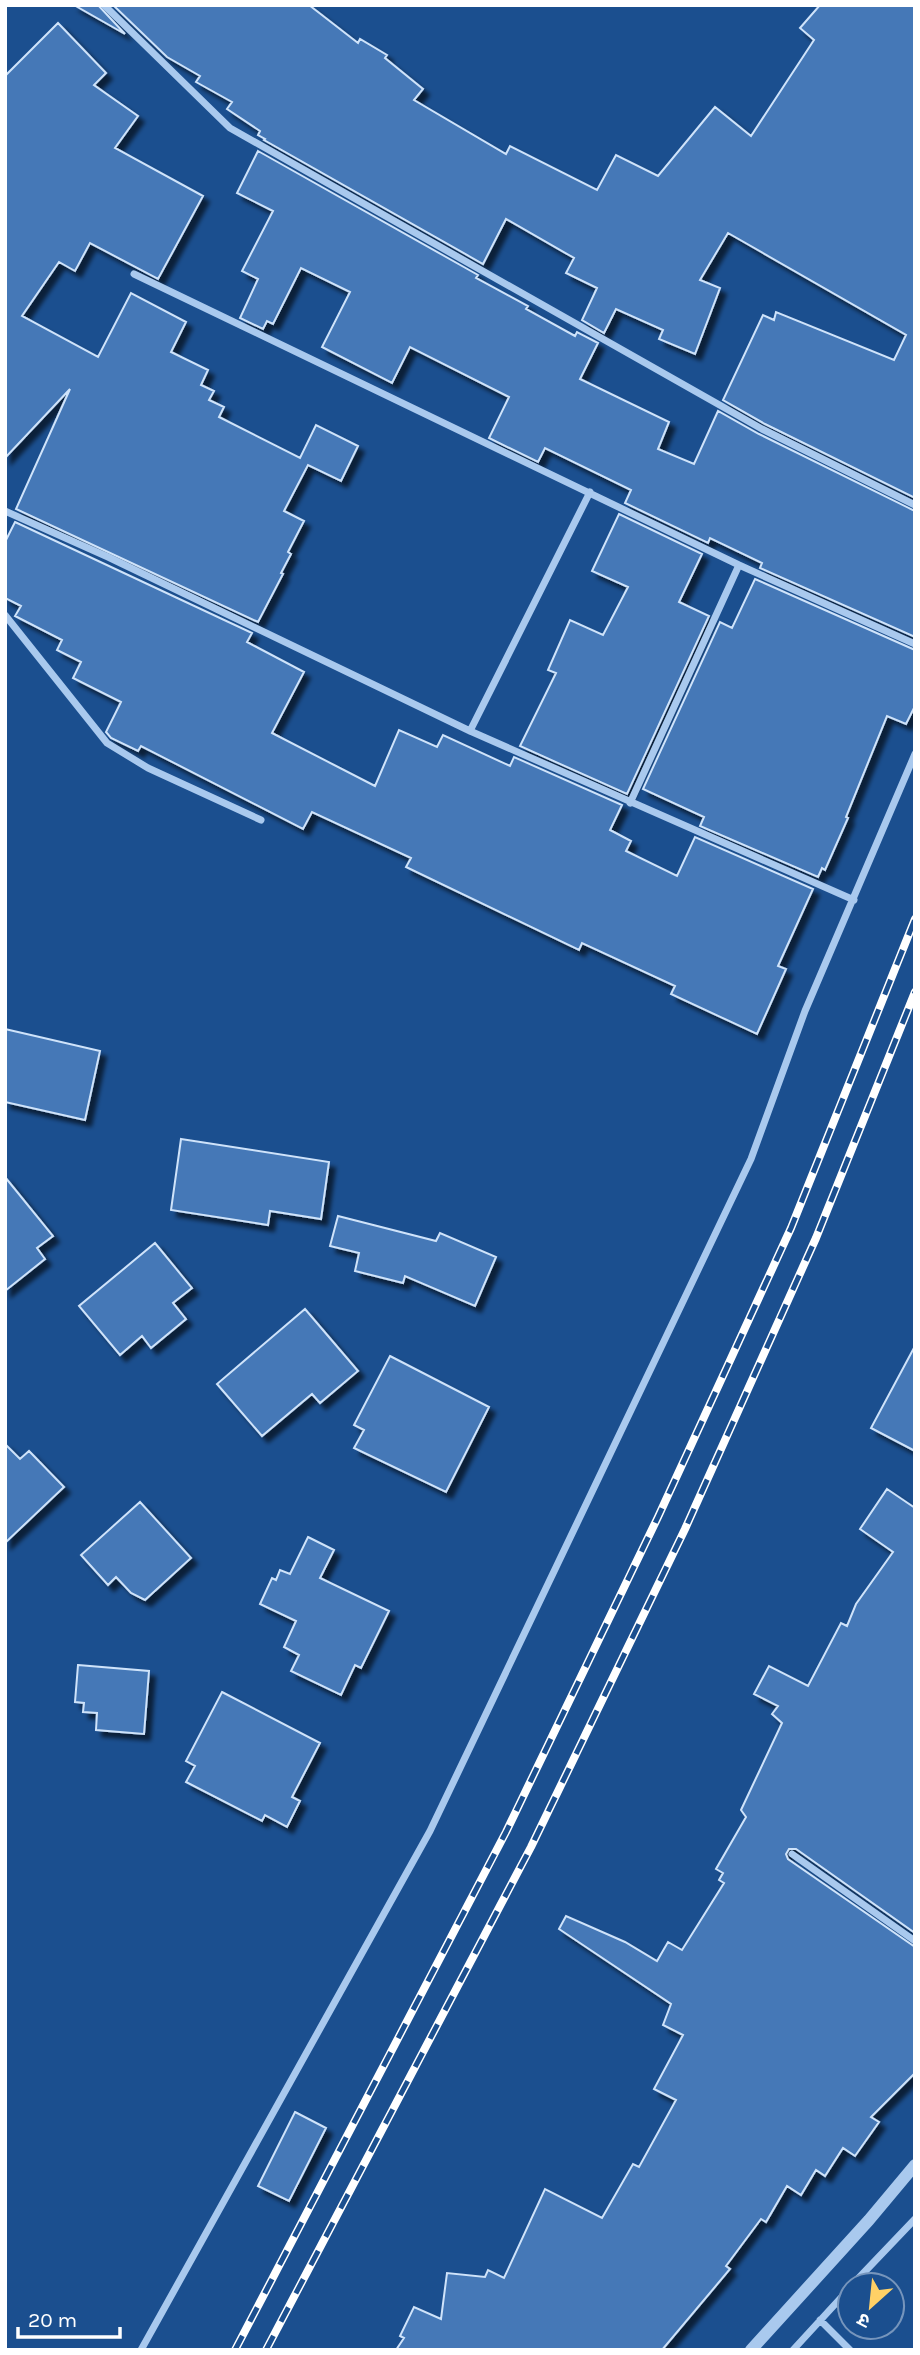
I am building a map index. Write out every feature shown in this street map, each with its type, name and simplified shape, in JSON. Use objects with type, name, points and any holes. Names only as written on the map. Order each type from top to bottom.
[{"type":"street","points":[[104,5],[230,128],[762,429],[915,505]]},
{"type":"street","points":[[134,274],[739,565],[915,644]]},
{"type":"street","points":[[471,731],[590,492]]},
{"type":"street","points":[[5,512],[120,563],[471,731],[854,900]]},
{"type":"street","points":[[630,803],[739,565]]},
{"type":"street","points":[[5,615],[107,743],[148,768],[261,820]]},
{"type":"street","points":[[141,2350],[430,1831],[751,1159],[805,1011],[915,754]]},
{"type":"street","points":[[792,1854],[915,1941]]},
{"type":"street","points":[[751,2350],[915,2165]]},
{"type":"street","points":[[865,2271],[915,2219]]},
{"type":"street","points":[[793,2350],[836,2302]]},
{"type":"street","points":[[820,2320],[850,2350]]},
{"type":"building","points":[[74,5],[98,5],[125,34]]},
{"type":"building","points":[[113,5],[309,5],[358,43],[360,39],[387,55],[385,58],[423,89],[414,100],[506,154],[510,146],[597,190],[616,155],[658,176],[715,107],[751,136],[814,40],[800,28],[820,5],[915,5],[915,498],[765,424],[723,400],[763,315],[774,320],[776,312],[894,360],[906,335],[728,233],[700,280],[720,288],[695,354],[659,339],[663,330],[616,309],[604,333],[582,320],[597,288],[566,273],[574,258],[506,219],[483,264],[264,140],[258,135],[260,131],[227,109],[232,102],[196,82],[200,76],[167,57]]},
{"type":"building","points":[[58,23],[106,73],[94,85],[138,116],[115,148],[203,196],[158,279],[90,243],[75,271],[59,262],[22,316],[98,357],[131,293],[186,322],[171,352],[208,370],[201,385],[214,391],[209,400],[224,407],[219,417],[300,458],[316,425],[358,446],[341,481],[308,465],[284,511],[304,521],[288,552],[291,554],[281,573],[283,574],[258,622],[16,509],[70,389],[5,458],[5,76]]},
{"type":"building","points":[[258,151],[478,275],[476,278],[528,306],[526,309],[575,336],[577,332],[598,343],[580,379],[669,422],[658,449],[694,464],[718,411],[915,511],[915,637],[760,568],[762,563],[710,538],[708,543],[625,503],[631,490],[545,448],[538,462],[489,438],[509,397],[410,347],[392,383],[322,347],[350,292],[301,268],[273,324],[267,321],[263,329],[240,318],[258,279],[242,271],[273,211],[237,193]]},
{"type":"building","points":[[619,514],[702,554],[679,602],[709,616],[627,794],[520,746],[556,673],[548,670],[570,620],[603,635],[628,587],[592,571]]},
{"type":"building","points":[[15,522],[252,633],[247,642],[304,672],[272,733],[375,786],[399,730],[437,747],[443,735],[510,766],[514,757],[622,805],[610,830],[631,841],[626,851],[677,876],[695,837],[813,889],[778,966],[786,969],[757,1034],[671,994],[675,986],[582,943],[579,950],[406,867],[411,858],[312,812],[303,829],[141,746],[138,751],[111,738],[106,732],[121,702],[73,678],[81,662],[57,650],[62,640],[15,616],[21,606],[5,598],[5,542]]},
{"type":"building","points":[[755,579],[915,650],[915,706],[906,724],[887,716],[846,817],[848,818],[825,870],[822,868],[818,877],[700,826],[704,817],[643,789],[720,622],[732,628]]},
{"type":"building","points":[[5,1029],[100,1051],[85,1120],[5,1102]]},
{"type":"building","points":[[181,1139],[329,1162],[321,1219],[270,1211],[268,1225],[171,1210]]},
{"type":"building","points":[[5,1177],[53,1236],[37,1248],[45,1259],[5,1291]]},
{"type":"building","points":[[338,1216],[436,1241],[440,1233],[496,1257],[475,1306],[405,1276],[403,1283],[355,1271],[359,1253],[330,1246]]},
{"type":"building","points":[[155,1243],[192,1288],[173,1303],[186,1319],[151,1348],[142,1336],[120,1355],[79,1306]]},
{"type":"building","points":[[305,1309],[358,1371],[320,1403],[312,1394],[262,1436],[217,1384]]},
{"type":"building","points":[[915,1346],[915,1451],[871,1428]]},
{"type":"building","points":[[390,1356],[489,1407],[446,1492],[354,1448],[364,1430],[354,1425]]},
{"type":"building","points":[[5,1444],[20,1459],[29,1451],[64,1487],[5,1543]]},
{"type":"building","points":[[887,1489],[915,1508],[915,1933],[796,1849],[789,1849],[786,1854],[788,1859],[915,1947],[915,2073],[871,2117],[879,2122],[855,2156],[843,2148],[825,2176],[816,2170],[801,2195],[787,2186],[766,2222],[761,2219],[726,2266],[730,2269],[662,2350],[396,2350],[404,2338],[400,2336],[414,2307],[441,2319],[447,2273],[485,2277],[488,2270],[504,2278],[545,2189],[602,2218],[633,2164],[639,2167],[676,2100],[654,2089],[683,2035],[663,2025],[671,2004],[559,1929],[566,1916],[625,1942],[657,1961],[668,1942],[682,1950],[724,1883],[719,1880],[723,1873],[716,1869],[746,1817],[741,1810],[782,1723],[772,1714],[778,1706],[754,1694],[769,1666],[808,1686],[841,1623],[847,1626],[856,1604],[893,1552],[860,1529]]},
{"type":"building","points":[[140,1502],[191,1558],[145,1600],[131,1593],[116,1577],[108,1585],[81,1555]]},
{"type":"building","points":[[308,1537],[334,1550],[320,1578],[389,1611],[361,1668],[355,1665],[341,1695],[291,1671],[299,1655],[284,1647],[296,1621],[260,1604],[272,1578],[276,1580],[280,1570],[290,1574]]},
{"type":"building","points":[[78,1665],[149,1671],[144,1734],[96,1730],[97,1713],[83,1712],[84,1703],[75,1702]]},
{"type":"building","points":[[222,1692],[320,1743],[292,1797],[300,1801],[287,1827],[265,1815],[262,1821],[186,1782],[195,1766],[186,1761]]},
{"type":"building","points":[[295,2112],[326,2128],[289,2201],[258,2186]]},
{"type":"railway","points":[[235,2350],[506,1832],[658,1517],[791,1228],[915,919]]},
{"type":"railway","points":[[266,2350],[531,1847],[685,1529],[816,1238],[915,992]]}]
